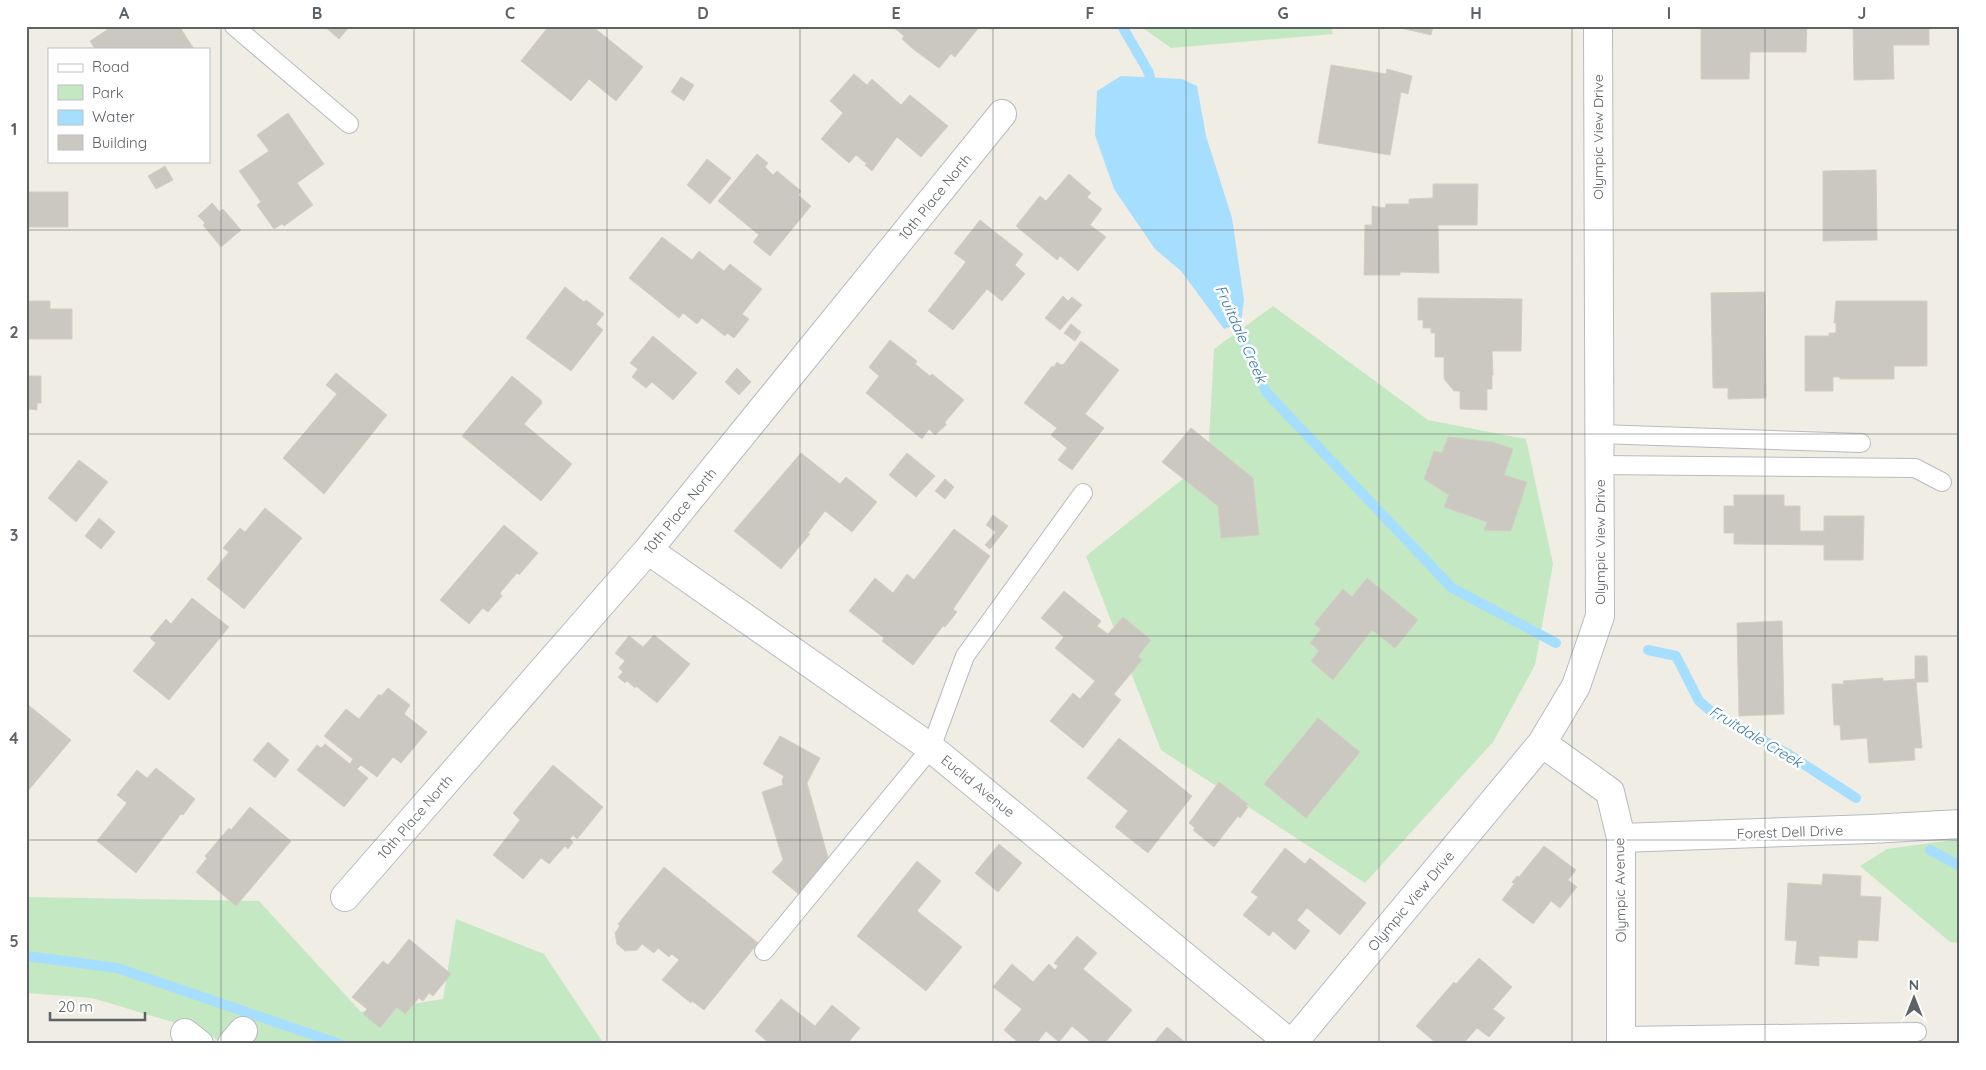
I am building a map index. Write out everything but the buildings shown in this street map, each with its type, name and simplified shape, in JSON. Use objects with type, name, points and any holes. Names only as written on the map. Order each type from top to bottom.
[{"type":"street","name":"Olympic View Drive","points":[[1292,1044],[1542,743],[1576,686],[1600,616],[1598,26]]},
{"type":"street","name":"10th Place North","points":[[345,897],[648,550],[1002,114]]},
{"type":"street","name":"Euclid Avenue","points":[[648,550],[931,748],[1292,1044]]},
{"type":"street","name":"Olympic Avenue","points":[[1542,743],[1610,792],[1621,838],[1621,1040]]},
{"type":"street","name":"Forest Dell Drive","points":[[1621,838],[1960,824]]},
{"type":"lane","points":[[234,26],[349,124]]},
{"type":"lane","points":[[1599,434],[1861,443]]},
{"type":"lane","points":[[1600,465],[1915,468],[1942,482]]},
{"type":"lane","points":[[764,951],[931,748],[965,656],[1083,493]]},
{"type":"lane","points":[[1621,1040],[1917,1032]]},
{"type":"green space","points":[[1140,26],[1331,26],[1333,34],[1171,48]]},
{"type":"green space","points":[[1273,306],[1428,420],[1526,439],[1553,564],[1535,665],[1493,742],[1365,883],[1161,750],[1086,556],[1208,459],[1214,349]]},
{"type":"green space","points":[[1960,839],[1960,943],[1950,942],[1860,866],[1887,849]]},
{"type":"green space","points":[[26,897],[259,901],[361,1012],[443,999],[456,919],[544,954],[604,1044],[223,1044],[206,1032],[92,998],[26,993]]},
{"type":"water","points":[[1121,76],[1182,79],[1197,86],[1206,136],[1232,218],[1244,300],[1241,323],[1224,329],[1181,271],[1155,249],[1114,189],[1095,135],[1097,91]]},
{"type":"waterway","name":"Fruitdale Creek","points":[[1122,26],[1148,71],[1154,90]]},
{"type":"waterway","name":"Fruitdale Creek","points":[[1232,313],[1266,392],[1452,588],[1556,643]]},
{"type":"waterway","name":"Fruitdale Creek","points":[[1648,650],[1676,656],[1699,701],[1713,713],[1788,754],[1856,798]]},
{"type":"waterway","name":"Fruitdale Creek","points":[[1930,850],[1960,866]]},
{"type":"waterway","points":[[26,956],[117,968],[340,1044]]}]
